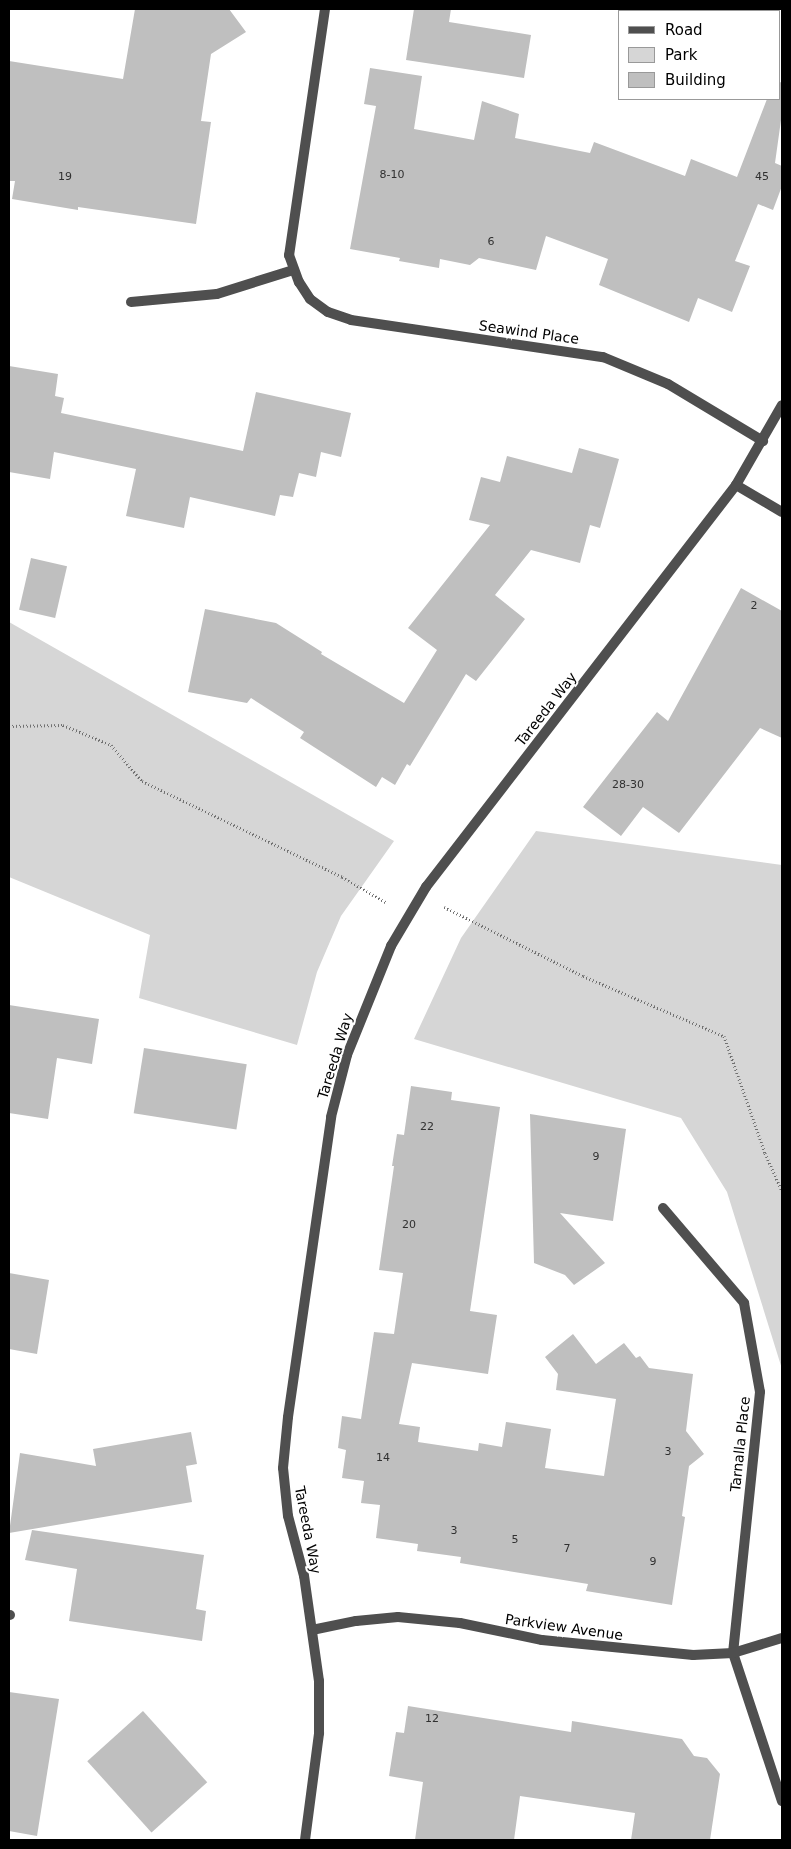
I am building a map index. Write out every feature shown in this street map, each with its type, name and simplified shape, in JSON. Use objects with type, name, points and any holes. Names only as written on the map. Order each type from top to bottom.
[{"type":"street","name":"Seawind Place","points":[[325,9],[289,255],[294,270],[310,300],[328,312],[351,320],[603,357],[668,384],[763,441]]},
{"type":"street","points":[[131,302],[216,294],[294,270]]},
{"type":"street","name":"Tareeda Way","points":[[305,1840],[319,1734],[319,1681],[304,1576],[288,1516],[283,1468],[288,1417],[331,1117],[347,1055],[367,1000],[391,946],[421,895],[736,485],[782,405]]},
{"type":"street","points":[[736,485],[782,512]]},
{"type":"street","name":"Tarnalla Place","points":[[663,1208],[744,1303],[760,1392],[733,1654]]},
{"type":"street","name":"Parkview Avenue","points":[[312,1630],[356,1621],[398,1617],[460,1623],[542,1640],[654,1653],[693,1655],[733,1654],[782,1638]]},
{"type":"street","points":[[733,1654],[782,1801]]},
{"type":"path","points":[[9,726],[63,726],[111,745],[142,781],[342,877],[409,916]]},
{"type":"path","points":[[421,895],[583,976],[724,1036],[765,1153],[782,1191]]},
{"type":"green space","points":[[9,622],[394,841],[341,916],[317,972],[297,1045],[139,998],[150,935],[9,877]]},
{"type":"green space","points":[[536,831],[782,865],[782,1369],[727,1192],[681,1118],[414,1039],[461,938]]},
{"type":"building","points":[[135,9],[229,9],[246,32],[211,54],[201,121],[211,122],[196,224],[78,207],[78,210],[12,199],[15,181],[9,181],[9,61],[123,79]]},
{"type":"building","points":[[414,9],[451,9],[449,22],[531,35],[524,78],[406,60]]},
{"type":"building","points":[[370,68],[422,76],[414,129],[474,140],[482,101],[519,114],[515,138],[590,153],[594,142],[685,176],[691,159],[737,177],[767,100],[781,100],[781,82],[782,113],[775,163],[782,166],[782,186],[773,210],[758,204],[735,261],[750,266],[732,312],[698,298],[689,322],[599,285],[608,259],[546,236],[536,270],[479,258],[470,265],[440,259],[439,268],[399,261],[400,258],[350,249],[376,106],[364,104]]},
{"type":"building","points":[[9,366],[58,374],[55,396],[64,398],[61,413],[243,451],[256,392],[351,413],[341,457],[321,452],[316,477],[299,473],[293,497],[280,495],[275,516],[190,497],[184,528],[126,516],[136,469],[54,452],[50,479],[9,472]]},
{"type":"building","points":[[579,448],[619,459],[600,528],[590,525],[580,563],[531,550],[495,595],[525,619],[476,681],[466,674],[410,766],[407,764],[395,785],[382,777],[376,787],[300,738],[304,732],[251,698],[247,703],[188,692],[205,609],[276,623],[322,652],[321,654],[404,703],[437,650],[408,628],[490,525],[469,520],[481,477],[500,482],[507,456],[572,473]]},
{"type":"building","points":[[31,558],[67,566],[55,618],[19,610]]},
{"type":"building","points":[[741,588],[782,611],[782,738],[760,728],[679,833],[643,807],[621,836],[583,807],[657,712],[668,721]]},
{"type":"building","points":[[9,1005],[99,1019],[92,1064],[57,1058],[48,1119],[9,1113]]},
{"type":"building","points":[[144,1048],[247,1064],[236,1129],[134,1113]]},
{"type":"building","points":[[411,1086],[452,1092],[451,1100],[500,1107],[470,1311],[497,1315],[488,1374],[412,1363],[399,1424],[420,1427],[418,1442],[478,1451],[479,1443],[502,1447],[506,1422],[551,1429],[545,1468],[604,1476],[616,1399],[556,1390],[558,1374],[545,1357],[573,1334],[596,1364],[624,1343],[636,1358],[640,1356],[649,1368],[693,1374],[686,1431],[704,1454],[689,1466],[682,1516],[685,1517],[672,1605],[586,1591],[588,1584],[460,1563],[461,1557],[417,1551],[418,1544],[376,1538],[380,1505],[361,1503],[364,1481],[342,1478],[346,1450],[338,1448],[342,1416],[361,1419],[374,1332],[394,1334],[403,1273],[379,1270],[397,1134],[404,1135]]},
{"type":"building","points":[[530,1114],[626,1129],[613,1221],[560,1213],[605,1263],[574,1285],[565,1275],[534,1263]]},
{"type":"building","points":[[9,1273],[49,1280],[37,1354],[9,1349]]},
{"type":"building","points":[[191,1432],[197,1464],[186,1466],[192,1502],[9,1533],[20,1453],[96,1466],[93,1449]]},
{"type":"building","points":[[32,1530],[204,1555],[196,1609],[206,1611],[202,1641],[69,1621],[77,1569],[25,1560]]},
{"type":"building","points":[[9,1692],[59,1699],[37,1836],[9,1831]]},
{"type":"building","points":[[408,1706],[571,1732],[572,1721],[682,1739],[694,1756],[707,1758],[720,1774],[710,1840],[631,1840],[635,1813],[520,1796],[514,1840],[415,1840],[423,1782],[389,1776],[396,1732],[404,1733]]},
{"type":"building","points":[[143,1711],[207,1782],[152,1833],[87,1761]]}]
